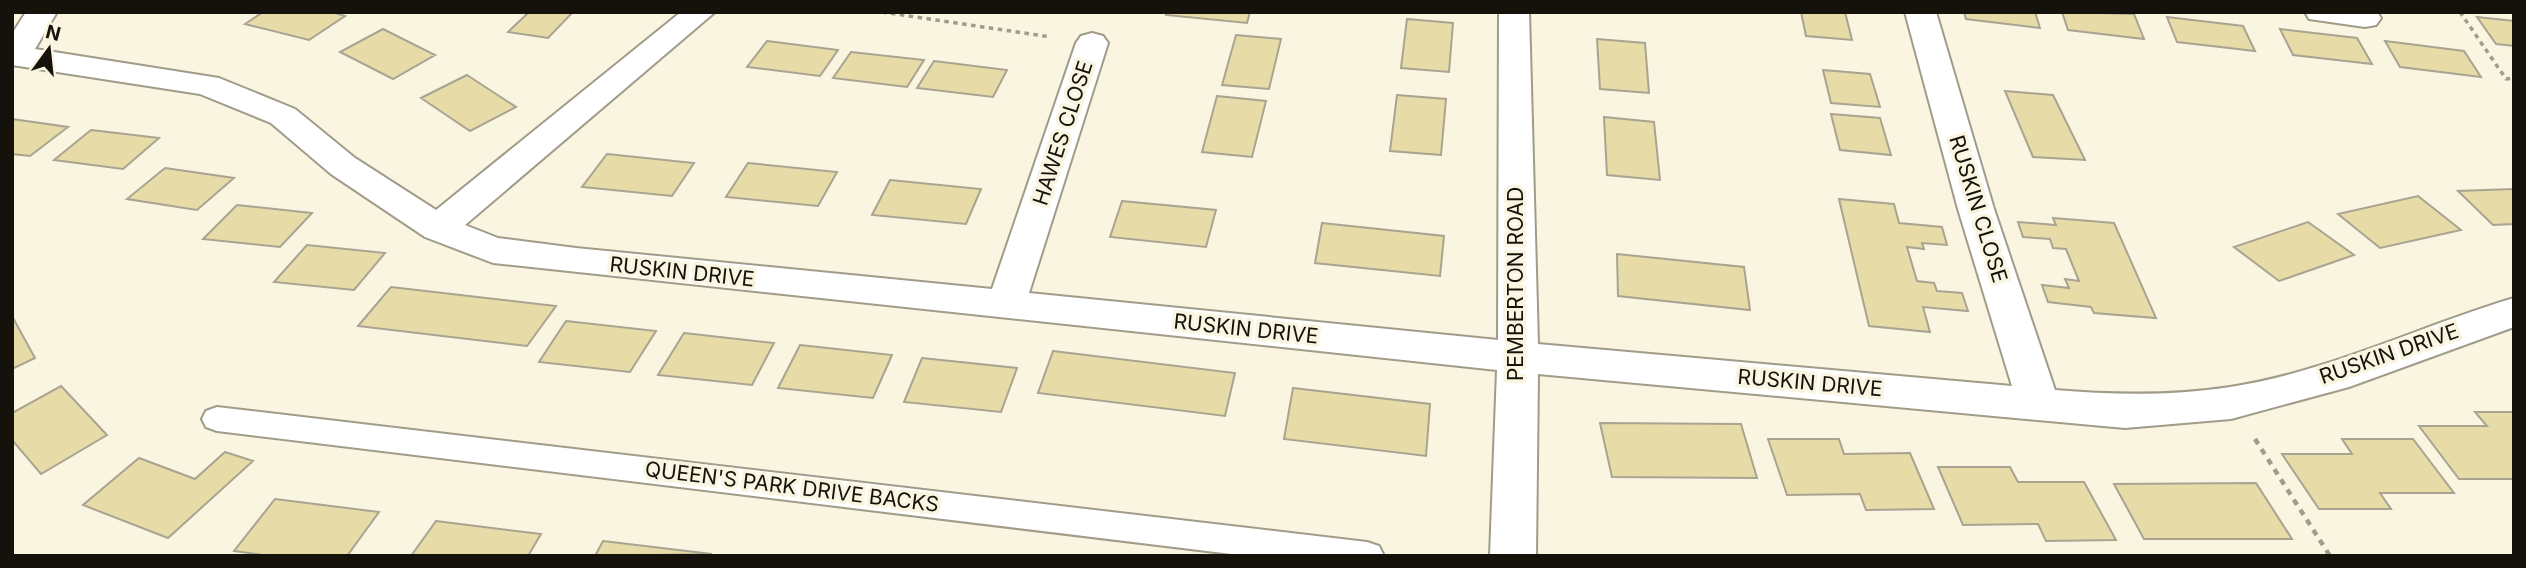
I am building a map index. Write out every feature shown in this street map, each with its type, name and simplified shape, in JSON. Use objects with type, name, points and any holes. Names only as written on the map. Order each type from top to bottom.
[{"type":"street","points":[[14,55],[42,12]]},
{"type":"street","points":[[438,228],[701,12]]},
{"type":"street","name":"PEMBERTON ROAD","points":[[1513,556],[1518,357],[1514,12]]},
{"type":"street","name":"RUSKIN CLOSE","points":[[1920,12],[1976,209],[2039,404]]},
{"type":"street","points":[[2320,12],[2365,18]]},
{"type":"street","name":"HAWES CLOSE","points":[[1006,305],[1092,43]]},
{"type":"street","name":"RUSKIN DRIVE","points":[[14,55],[207,85],[220,90],[283,116],[343,166],[438,228],[493,250],[1006,305],[1518,357],[2125,412],[2231,403],[2334,376],[2514,312]]},
{"type":"lane","name":"QUEEN'S PARK DRIVE BACKS","points":[[217,419],[1367,556]]},
{"type":"path","name":"HAWES CLOSE","points":[[882,12],[1092,43]]},
{"type":"path","points":[[2460,12],[2506,79],[2514,78]]},
{"type":"path","points":[[2231,403],[2330,556]]},
{"type":"building","points":[[263,12],[332,12],[345,16],[309,40],[245,24]]},
{"type":"building","points":[[529,12],[573,12],[548,38],[508,32]]},
{"type":"building","points":[[1167,12],[1250,12],[1247,23],[1166,15]]},
{"type":"building","points":[[1801,12],[1845,12],[1852,40],[1806,36]]},
{"type":"building","points":[[1964,12],[2035,12],[2040,28],[1966,19]]},
{"type":"building","points":[[2062,12],[2134,14],[2144,39],[2068,30]]},
{"type":"building","points":[[2167,17],[2243,26],[2255,51],[2177,42]]},
{"type":"building","points":[[2477,17],[2514,21],[2514,46],[2496,44]]},
{"type":"building","points":[[1407,19],[1453,23],[1449,72],[1401,68]]},
{"type":"building","points":[[383,29],[435,55],[393,79],[340,52]]},
{"type":"building","points":[[2280,29],[2357,38],[2372,64],[2293,55]]},
{"type":"building","points":[[1236,35],[1281,39],[1269,89],[1222,85]]},
{"type":"building","points":[[1597,39],[1645,43],[1649,93],[1600,89]]},
{"type":"building","points":[[767,41],[838,50],[820,76],[747,67]]},
{"type":"building","points":[[2385,41],[2464,51],[2481,77],[2400,67]]},
{"type":"building","points":[[851,52],[924,60],[907,87],[833,78]]},
{"type":"building","points":[[934,61],[1007,70],[993,97],[917,88]]},
{"type":"building","points":[[1823,70],[1870,74],[1880,107],[1831,103]]},
{"type":"building","points":[[467,75],[516,107],[470,131],[421,98]]},
{"type":"building","points":[[2005,91],[2053,95],[2085,160],[2033,157]]},
{"type":"building","points":[[1397,95],[1446,99],[1441,155],[1390,151]]},
{"type":"building","points":[[1217,96],[1266,101],[1252,157],[1202,152]]},
{"type":"building","points":[[1831,114],[1880,118],[1891,155],[1840,150]]},
{"type":"building","points":[[1604,117],[1654,122],[1660,180],[1607,175]]},
{"type":"building","points":[[12,119],[68,127],[30,156],[12,154]]},
{"type":"building","points":[[91,130],[159,138],[123,169],[54,160]]},
{"type":"building","points":[[607,154],[694,163],[672,196],[582,187]]},
{"type":"building","points":[[748,163],[837,172],[818,206],[726,197]]},
{"type":"building","points":[[165,168],[234,178],[197,210],[127,199]]},
{"type":"building","points":[[890,180],[981,189],[966,224],[872,215]]},
{"type":"building","points":[[2514,189],[2514,224],[2493,225],[2458,191]]},
{"type":"building","points":[[2418,196],[2461,230],[2380,248],[2338,214]]},
{"type":"building","points":[[1839,199],[1894,204],[1899,223],[1942,227],[1947,245],[1922,243],[1924,249],[1907,247],[1917,281],[1934,283],[1937,291],[1962,293],[1968,311],[1923,307],[1930,332],[1869,326]]},
{"type":"building","points":[[1122,201],[1216,210],[1206,247],[1110,237]]},
{"type":"building","points":[[237,205],[312,213],[280,247],[203,239]]},
{"type":"building","points":[[2053,218],[2114,223],[2156,318],[2094,313],[2091,307],[2048,302],[2042,285],[2069,288],[2065,279],[2079,281],[2066,249],[2053,248],[2050,239],[2023,237],[2018,222],[2056,225]]},
{"type":"building","points":[[2308,222],[2354,255],[2279,281],[2234,247]]},
{"type":"building","points":[[1322,223],[1444,236],[1440,276],[1315,263]]},
{"type":"building","points":[[307,245],[385,253],[354,290],[274,282]]},
{"type":"building","points":[[1617,254],[1744,267],[1750,310],[1618,296]]},
{"type":"building","points":[[391,287],[556,306],[527,346],[358,326]]},
{"type":"building","points":[[12,316],[35,358],[12,369]]},
{"type":"building","points":[[566,321],[656,331],[630,372],[539,362]]},
{"type":"building","points":[[684,333],[774,343],[752,385],[658,375]]},
{"type":"building","points":[[800,345],[892,355],[873,398],[778,388]]},
{"type":"building","points":[[1053,351],[1235,373],[1225,416],[1038,393]]},
{"type":"building","points":[[922,358],[1017,368],[1001,412],[904,402]]},
{"type":"building","points":[[61,386],[107,435],[41,474],[12,440],[12,413]]},
{"type":"building","points":[[1293,388],[1430,404],[1426,456],[1284,439]]},
{"type":"building","points":[[2475,412],[2514,412],[2514,479],[2459,479],[2419,426],[2487,426]]},
{"type":"building","points":[[1600,423],[1741,424],[1757,478],[1612,477]]},
{"type":"building","points":[[1768,439],[1839,439],[1844,454],[1910,453],[1934,509],[1866,510],[1860,494],[1787,495]]},
{"type":"building","points":[[2342,439],[2413,439],[2454,493],[2380,493],[2391,509],[2319,509],[2282,454],[2352,454]]},
{"type":"building","points":[[225,452],[253,461],[168,538],[83,505],[139,458],[195,479]]},
{"type":"building","points":[[1938,467],[2010,467],[2018,482],[2084,482],[2116,540],[2046,541],[2038,524],[1963,525]]},
{"type":"building","points":[[2256,483],[2292,539],[2144,539],[2114,484]]},
{"type":"building","points":[[275,499],[379,512],[347,556],[271,556],[234,551]]},
{"type":"building","points":[[436,521],[541,534],[528,556],[411,556]]},
{"type":"building","points":[[603,541],[712,554],[595,556]]}]
